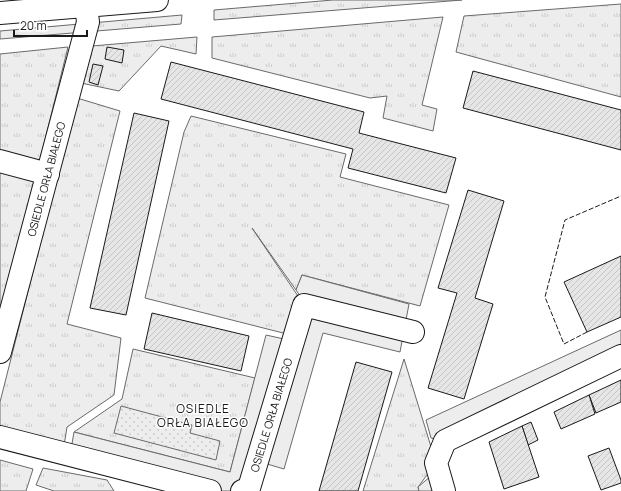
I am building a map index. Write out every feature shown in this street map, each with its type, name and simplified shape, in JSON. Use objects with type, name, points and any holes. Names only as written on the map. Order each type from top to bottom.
[{"type":"street","points":[[0,13],[157,0]]},
{"type":"street","name":"OSIEDLE ORŁA BIAŁEGO","points":[[0,352],[88,22],[86,6]]},
{"type":"street","points":[[0,161],[48,174]]},
{"type":"street","name":"OSIEDLE ORŁA BIAŁEGO","points":[[242,491],[249,488],[304,305],[413,332]]},
{"type":"street","points":[[444,491],[436,463],[445,441],[621,356]]},
{"type":"street","points":[[0,437],[210,491]]},
{"type":"green space","points":[[333,0],[462,0],[214,20],[214,10]]},
{"type":"green space","points":[[621,4],[621,97],[456,52],[464,16]]},
{"type":"green space","points":[[182,15],[181,24],[0,39],[0,31]]},
{"type":"green space","points":[[443,17],[422,105],[437,109],[433,131],[383,118],[387,96],[370,98],[212,58],[212,37]]},
{"type":"green space","points":[[197,37],[196,54],[161,46],[119,91],[81,83],[92,46]]},
{"type":"green space","points":[[68,47],[39,164],[0,154],[0,54]]},
{"type":"green space","points":[[77,98],[120,111],[67,324],[121,338],[114,395],[67,427],[64,446],[0,433],[0,402]]},
{"type":"green space","points":[[191,116],[346,154],[340,177],[449,205],[420,306],[302,275],[296,290],[252,228],[304,305],[295,336],[145,298],[184,132]]},
{"type":"green space","points":[[0,161],[40,172],[0,352]]},
{"type":"green space","points":[[133,349],[255,378],[230,472],[74,432],[122,399]]},
{"type":"green space","points":[[404,359],[436,463],[418,487],[419,491],[363,491]]},
{"type":"green space","points":[[121,406],[192,425],[190,433],[220,441],[216,460],[114,433]]},
{"type":"green space","points":[[0,460],[33,469],[26,491],[0,491]]},
{"type":"green space","points":[[43,468],[107,480],[114,491],[54,491],[36,485]]},
{"type":"shaded area","points":[[302,275],[409,304],[400,352],[323,333],[284,469],[257,461],[242,491],[210,491],[70,455],[74,432],[230,472],[266,335],[293,341],[302,299],[296,290]]},
{"type":"shaded area","points":[[621,330],[621,354],[445,441],[431,438],[426,420]]},
{"type":"shaded area","points":[[438,470],[444,491],[419,491],[418,487]]},
{"type":"building","points":[[107,47],[124,50],[122,63],[105,59]]},
{"type":"building","points":[[171,62],[364,112],[359,133],[456,158],[446,193],[348,168],[353,149],[161,99]]},
{"type":"building","points":[[93,64],[103,66],[98,85],[89,82]]},
{"type":"building","points":[[473,71],[621,110],[621,150],[463,108]]},
{"type":"building","points":[[134,113],[169,121],[126,315],[90,308]]},
{"type":"building","points":[[468,190],[504,201],[475,298],[493,304],[464,399],[428,388],[457,293],[438,288]]},
{"type":"building","points":[[621,256],[621,317],[587,332],[564,282]]},
{"type":"building","points":[[152,313],[249,336],[241,371],[144,349]]},
{"type":"building","points":[[356,362],[392,372],[358,491],[319,491]]},
{"type":"building","points":[[621,380],[621,402],[596,413],[589,395]]},
{"type":"building","points":[[589,395],[595,414],[561,429],[554,412]]},
{"type":"building","points":[[531,422],[538,440],[528,445],[522,426]]},
{"type":"building","points":[[522,426],[539,477],[504,489],[489,442]]},
{"type":"building","points":[[609,448],[621,483],[601,490],[588,456]]},
{"type":"fence","points":[[587,332],[564,344],[545,297],[565,220],[621,196]]},
{"type":"district","name":"OSIEDLE ORŁA BIAŁEGO","points":[[203,415]]}]
